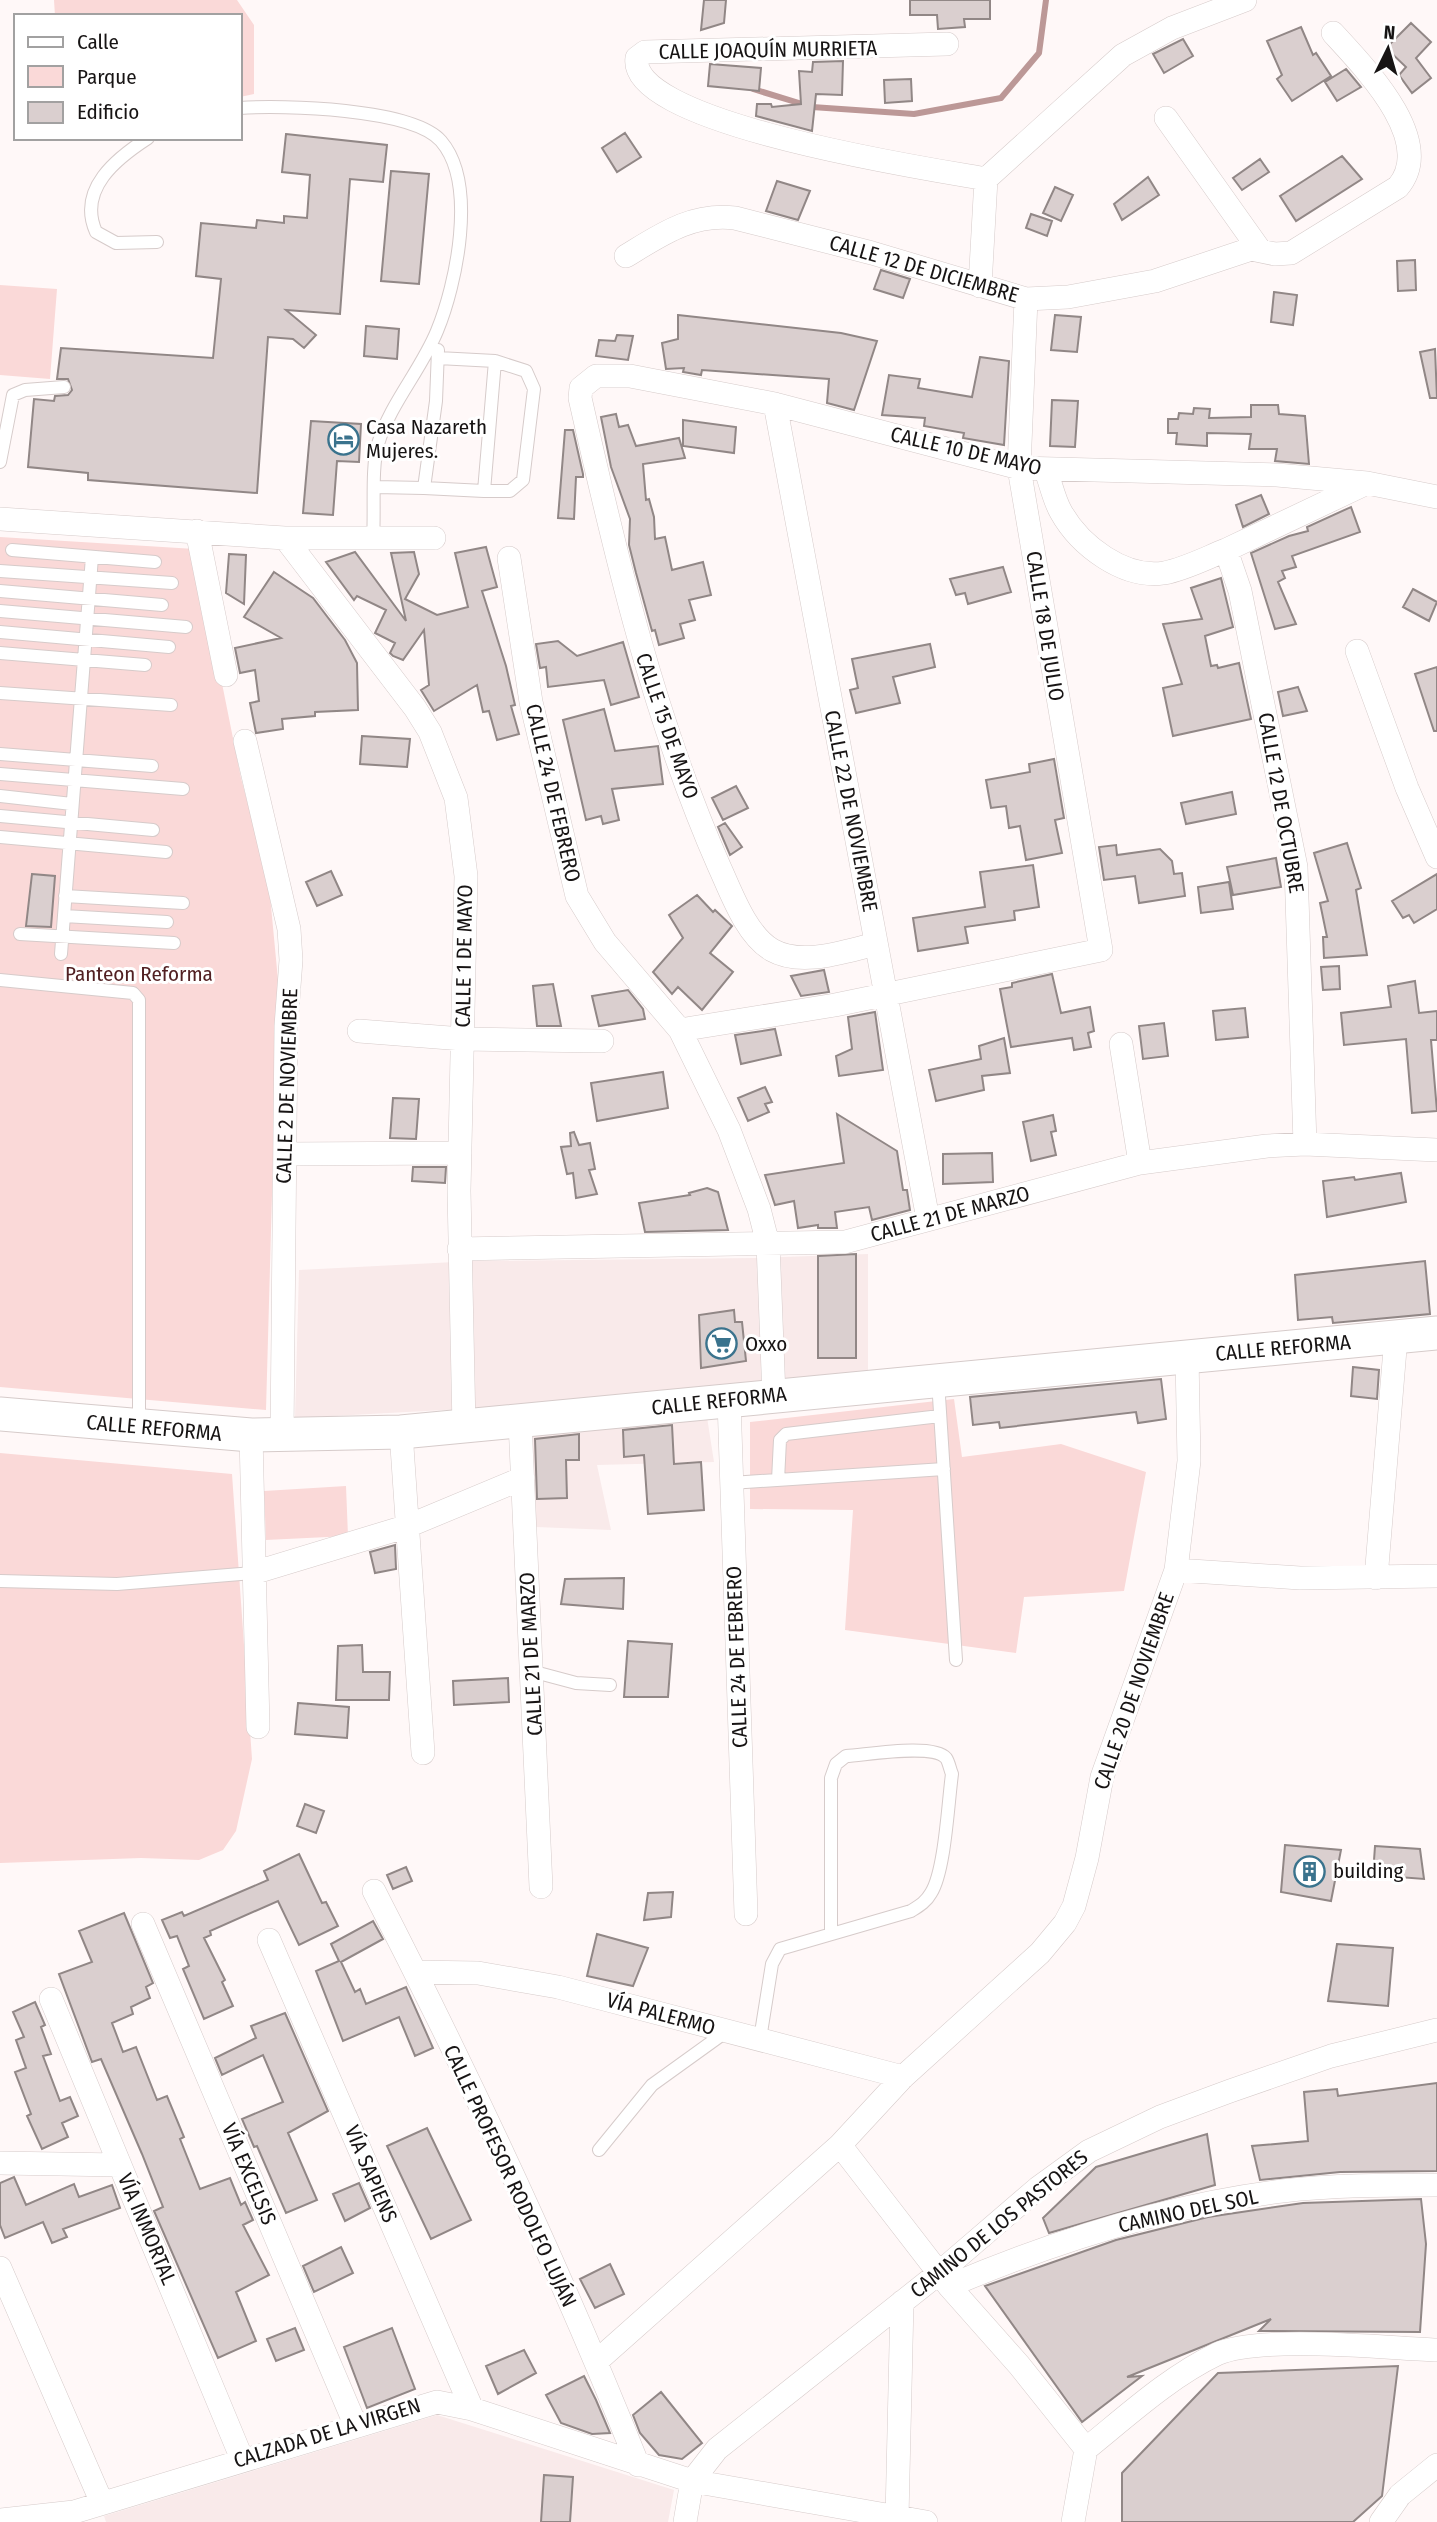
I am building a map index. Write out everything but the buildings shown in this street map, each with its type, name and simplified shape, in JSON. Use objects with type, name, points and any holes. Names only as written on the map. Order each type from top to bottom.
[{"type":"street","points":[[980,286],[986,179],[1123,55],[1172,28],[1245,0]]},
{"type":"street","name":"CALLE 12 DE DICIEMBRE","points":[[626,256],[677,225],[713,216],[872,253],[1026,299],[1068,297],[1155,281],[1240,251],[1259,249],[1283,255],[1301,248],[1398,187],[1412,172],[1415,151],[1398,106],[1333,33]]},
{"type":"street","name":"CALLE JOAQUÍN MURRIETA","points":[[947,44],[645,52],[637,58],[636,65],[642,75],[660,91],[728,124],[818,148],[986,179]]},
{"type":"street","points":[[1167,118],[1259,249]]},
{"type":"street","name":"CALLE 18 DE JULIO","points":[[886,994],[1101,950],[1019,468],[1026,299]]},
{"type":"street","name":"CALLE 10 DE MAYO","points":[[585,383],[609,374],[630,376],[775,404],[1019,468],[1046,471],[1277,475],[1367,483],[1437,496]]},
{"type":"street","name":"CALLE 15 DE MAYO","points":[[585,383],[580,388],[580,398],[641,651],[698,816],[733,896],[759,939],[771,950],[785,956],[823,955],[876,944]]},
{"type":"street","name":"CALLE 22 DE NOVIEMBRE","points":[[775,404],[928,1219]]},
{"type":"street","points":[[1046,471],[1060,511],[1073,529],[1111,561],[1124,568],[1165,572],[1226,550],[1367,483]]},
{"type":"street","points":[[0,519],[285,538],[434,538]]},
{"type":"street","points":[[197,531],[226,675]]},
{"type":"street","name":"CALLE 1 DE MAYO","points":[[285,538],[415,708],[448,772],[462,827],[466,876],[459,1249],[464,1427]]},
{"type":"street","name":"CALLE 12 DE OCTUBRE","points":[[1226,550],[1240,591],[1296,867],[1305,1144]]},
{"type":"street","name":"CALLE 24 DE FEBRERO","points":[[509,558],[531,702],[577,896],[605,942],[680,1030],[729,1130],[759,1209],[768,1244],[774,1396]]},
{"type":"street","points":[[1357,651],[1407,789],[1437,857]]},
{"type":"street","name":"CALLE 2 DE NOVIEMBRE","points":[[245,741],[289,929],[291,960],[286,1026],[285,1154],[266,1435],[253,1573],[258,1727]]},
{"type":"street","points":[[680,1030],[886,994]]},
{"type":"street","points":[[359,1031],[463,1040],[602,1041]]},
{"type":"street","points":[[1121,1044],[1140,1163]]},
{"type":"street","name":"CALLE 21 DE MARZO","points":[[459,1249],[845,1242],[1140,1163],[1267,1146],[1305,1144],[1437,1150]]},
{"type":"street","points":[[285,1154],[460,1153]]},
{"type":"street","name":"CALLE REFORMA","points":[[0,1414],[266,1435],[401,1432],[1437,1333]]},
{"type":"street","points":[[1376,1577],[1396,1337]]},
{"type":"street","name":"CALLE 20 DE NOVIEMBRE","points":[[597,2361],[840,2146],[903,2077],[1040,1954],[1065,1923],[1074,1906],[1087,1858],[1101,1777],[1176,1570],[1189,1461],[1187,1357]]},
{"type":"street","name":"CALLE 24 DE FEBRERO","points":[[729,1399],[746,1914]]},
{"type":"street","name":"CALLE 21 DE MARZO","points":[[520,1422],[541,1887]]},
{"type":"street","points":[[401,1432],[424,1753]]},
{"type":"street","points":[[253,1573],[408,1526],[523,1478]]},
{"type":"street","points":[[1176,1570],[1300,1577],[1437,1576]]},
{"type":"street","name":"CALLE PROFESOR RODOLFO LUJÁN","points":[[374,1891],[415,1972],[597,2361],[638,2465]]},
{"type":"street","name":"VÍA EXCELSIS","points":[[143,1924],[355,2424]]},
{"type":"street","name":"VÍA SAPIENS","points":[[270,1940],[472,2409]]},
{"type":"street","name":"VÍA PALERMO","points":[[415,1972],[478,1973],[520,1979],[903,2077]]},
{"type":"street","name":"VÍA INMORTAL","points":[[51,1999],[242,2459]]},
{"type":"street","name":"CAMINO DE LOS PASTORES","points":[[692,2481],[717,2449],[902,2302],[944,2280],[1038,2188],[1089,2151],[1160,2117],[1331,2056],[1437,2030]]},
{"type":"street","points":[[840,2146],[944,2280],[1019,2365],[1086,2449]]},
{"type":"street","points":[[0,2163],[120,2165]]},
{"type":"street","name":"CAMINO DEL SOL","points":[[944,2280],[1178,2210],[1293,2190],[1437,2185]]},
{"type":"street","points":[[0,2268],[102,2502]]},
{"type":"street","points":[[897,2517],[902,2302]]},
{"type":"street","points":[[1073,2522],[1086,2449],[1162,2389],[1220,2353],[1254,2346],[1437,2350]]},
{"type":"street","name":"CALZADA DE LA VIRGEN","points":[[6,2515],[76,2517],[102,2502],[355,2424],[426,2403],[438,2402],[472,2409],[692,2481],[926,2522]]},
{"type":"street","points":[[1381,2522],[1400,2495],[1437,2465]]},
{"type":"street","points":[[685,2522],[692,2481]]},
{"type":"lane","points":[[242,108],[299,107],[399,121],[440,140],[452,160],[460,190],[458,254],[452,293],[436,333],[378,441],[374,456],[376,487],[373,539]]},
{"type":"lane","points":[[145,140],[120,156],[103,176],[93,195],[91,209],[96,232],[108,240],[158,242]]},
{"type":"lane","points":[[425,488],[438,358],[436,333]]},
{"type":"lane","points":[[376,487],[510,491],[523,480],[534,389],[526,371],[495,361],[438,358]]},
{"type":"lane","points":[[484,491],[495,361]]},
{"type":"lane","points":[[0,462],[8,405],[13,395],[25,390],[64,387]]},
{"type":"lane","points":[[12,550],[155,562]]},
{"type":"lane","points":[[61,954],[92,557]]},
{"type":"lane","points":[[0,571],[172,583]]},
{"type":"lane","points":[[0,591],[162,605]]},
{"type":"lane","points":[[0,611],[186,627]]},
{"type":"lane","points":[[0,632],[169,647]]},
{"type":"lane","points":[[0,653],[145,665]]},
{"type":"lane","points":[[0,693],[171,705]]},
{"type":"lane","points":[[0,754],[152,766]]},
{"type":"lane","points":[[0,774],[183,789]]},
{"type":"lane","points":[[0,796],[72,804]]},
{"type":"lane","points":[[0,816],[153,830]]},
{"type":"lane","points":[[0,837],[166,852]]},
{"type":"lane","points":[[65,896],[183,902]]},
{"type":"lane","points":[[64,916],[167,922]]},
{"type":"lane","points":[[20,934],[174,943]]},
{"type":"lane","points":[[0,980],[132,993],[138,997],[139,1427]]},
{"type":"lane","points":[[938,1380],[956,1660]]},
{"type":"lane","points":[[778,1480],[780,1440],[786,1434],[940,1416]]},
{"type":"lane","points":[[731,1483],[944,1469]]},
{"type":"lane","points":[[0,1581],[117,1584],[253,1573]]},
{"type":"lane","points":[[531,1671],[576,1683],[610,1685]]},
{"type":"lane","points":[[760,2039],[775,1955],[787,1945],[831,1933],[911,1911],[933,1891],[939,1873],[952,1774],[947,1759],[938,1753],[923,1750],[846,1756],[836,1764],[831,1778],[831,1933]]},
{"type":"lane","points":[[599,2150],[652,2085],[728,2031]]},
{"type":"shaded area","points":[[868,1254],[868,1373],[707,1417],[714,1462],[597,1465],[611,1530],[536,1527],[517,1406],[295,1418],[299,1270],[474,1261]]},
{"type":"shaded area","points":[[437,2415],[674,2490],[668,2522],[106,2522],[104,2516]]},
{"type":"green space","points":[[54,0],[237,0],[254,25],[254,94],[242,97],[242,14],[55,14]]},
{"type":"green space","points":[[0,285],[57,289],[50,379],[0,375]]},
{"type":"green space","name":"Panteon Reforma","points":[[0,537],[195,549],[241,778],[269,885],[278,980],[266,1410],[0,1387]]},
{"type":"green space","points":[[954,1399],[962,1457],[1061,1444],[1146,1472],[1124,1591],[1024,1597],[1016,1653],[845,1630],[853,1510],[750,1509],[750,1422]]},
{"type":"green space","points":[[0,1453],[232,1474],[252,1759],[236,1831],[223,1850],[199,1860],[141,1858],[0,1863]]},
{"type":"green space","points":[[346,1486],[348,1536],[266,1540],[264,1491]]},
{"type":"waterway","points":[[753,89],[812,107],[914,114],[1001,98],[1039,53],[1046,0]]},
{"type":"place","name":"Casa Nazareth Mujeres.","points":[[343,439]]},
{"type":"place","name":"Oxxo","points":[[722,1344]]},
{"type":"place","name":"building","points":[[1310,1871]]}]
